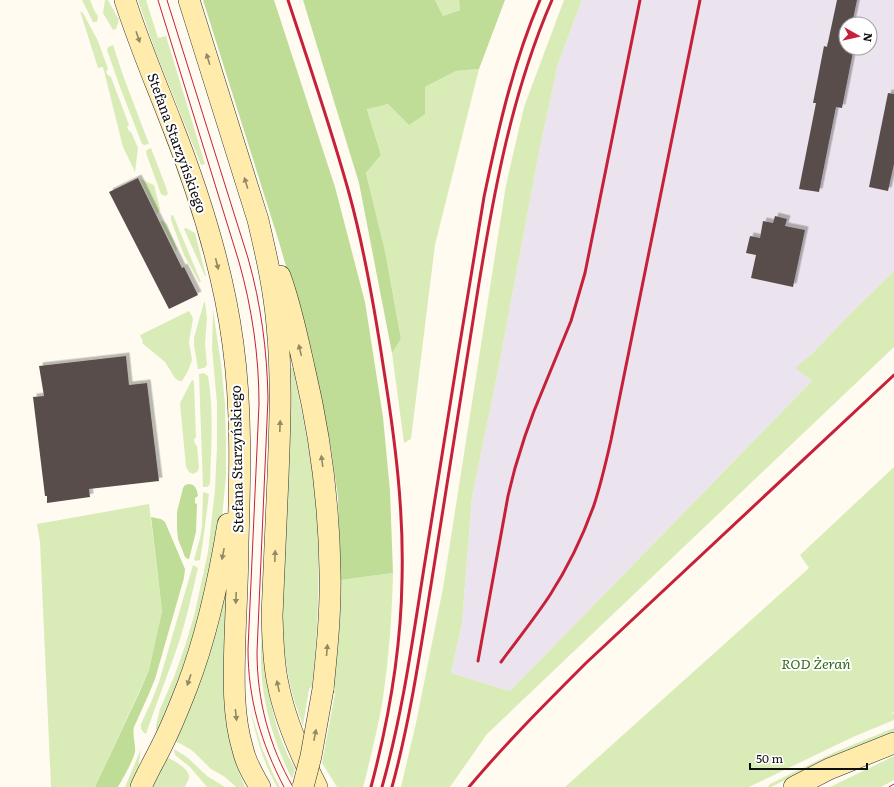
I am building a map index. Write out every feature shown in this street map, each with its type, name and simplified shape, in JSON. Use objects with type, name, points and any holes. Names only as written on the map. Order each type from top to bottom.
[{"type":"main road","name":"Stefana Starzyńskiego","points":[[125,0],[140,43],[180,144],[208,227],[226,304],[233,345],[239,404],[240,461],[234,676],[235,701],[243,750],[250,769],[260,787]]},
{"type":"main road","points":[[189,0],[258,220],[291,310],[309,388],[323,466],[329,534],[330,572],[327,647],[323,689],[303,787]]},
{"type":"main road","points":[[258,220],[273,292],[277,323],[280,370],[280,428],[272,616],[275,664],[278,685],[289,723],[297,745],[318,787]]},
{"type":"main road","points":[[141,787],[174,719],[201,646],[218,577],[240,461]]},
{"type":"main road","points":[[794,787],[829,769],[894,743]]},
{"type":"shaded area","points":[[582,0],[894,0],[894,271],[812,354],[796,368],[812,381],[510,691],[451,673],[462,623],[472,497],[497,376],[539,152],[558,64]]},
{"type":"green space","points":[[82,0],[90,0],[98,16],[97,22],[93,22]]},
{"type":"green space","points":[[105,0],[108,0],[119,20],[116,29],[113,30],[103,13]]},
{"type":"green space","points":[[138,0],[146,0],[158,38],[166,36],[205,164],[201,165],[155,50]]},
{"type":"green space","points":[[203,0],[274,0],[335,187],[365,302],[383,417],[390,491],[393,573],[341,580],[338,497],[331,448],[321,398],[279,242]]},
{"type":"green space","points":[[303,0],[435,0],[443,16],[460,10],[459,0],[505,0],[479,69],[456,71],[425,87],[425,114],[409,125],[388,104],[367,109],[381,155],[366,173],[385,251],[401,339],[392,353],[359,183]]},
{"type":"green space","points":[[435,0],[459,0],[460,10],[443,16]]},
{"type":"green space","points":[[564,0],[582,0],[558,64],[539,152],[497,376],[472,497],[462,623],[451,673],[510,691],[812,381],[795,368],[812,354],[894,271],[894,347],[487,734],[450,787],[401,787],[416,723],[443,588],[506,185],[524,107]]},
{"type":"green space","points":[[80,11],[83,13],[98,41],[108,69],[106,72],[111,77],[129,125],[127,127],[131,132],[138,148],[135,172],[123,147],[103,67],[98,68]]},
{"type":"green space","points":[[113,45],[149,144],[142,144],[120,87],[107,50],[108,47]]},
{"type":"green space","points":[[479,69],[435,245],[411,439],[404,443],[392,353],[401,339],[385,251],[366,173],[381,155],[367,108],[388,104],[425,114],[425,87],[456,71]]},
{"type":"green space","points":[[151,148],[166,187],[168,194],[165,196],[161,194],[146,153],[147,150]]},
{"type":"green space","points":[[140,179],[154,185],[160,209],[157,215]]},
{"type":"green space","points":[[172,215],[201,282],[199,282],[184,255],[171,220]]},
{"type":"green space","points":[[160,221],[167,224],[177,249],[176,252]]},
{"type":"green space","points":[[186,228],[195,233],[206,276],[184,229]]},
{"type":"green space","points":[[204,302],[207,319],[205,343],[207,365],[204,368],[198,369],[194,338]]},
{"type":"green space","points":[[213,310],[225,404],[226,476],[222,518],[193,652],[157,732],[156,726],[160,709],[174,677],[194,616],[208,552],[215,490],[217,447],[217,403],[212,348]]},
{"type":"green space","points":[[189,311],[193,319],[189,342],[192,360],[182,381],[179,381],[175,378],[165,362],[142,343],[143,342],[140,335]]},
{"type":"green space","points":[[291,368],[293,368],[311,460],[317,515],[319,564],[318,614],[312,687],[309,689],[303,726],[291,689],[287,668],[284,647],[282,603]]},
{"type":"green space","points":[[204,373],[208,376],[212,416],[210,484],[207,487],[203,487],[199,374]]},
{"type":"green space","points":[[192,380],[194,384],[196,437],[194,439],[197,446],[199,468],[197,472],[193,474],[189,472],[186,467],[180,404]]},
{"type":"green space","name":"ROD Żerań","points":[[894,467],[894,712],[889,715],[894,713],[894,720],[853,737],[749,787],[565,787],[809,568],[800,555]]},
{"type":"green space","points":[[188,484],[194,486],[197,490],[198,496],[195,498],[195,503],[197,504],[196,532],[189,559],[185,557],[178,539],[177,529],[177,512],[183,488]]},
{"type":"green space","points":[[203,492],[209,494],[200,560],[196,561],[194,560],[202,526]]},
{"type":"green space","points":[[149,504],[162,611],[149,670],[95,787],[51,787],[40,542],[37,524]]},
{"type":"green space","points":[[151,517],[161,519],[165,522],[185,569],[184,578],[155,679],[134,727],[133,734],[135,752],[128,770],[118,787],[95,787],[149,670],[162,611]]},
{"type":"green space","points":[[193,565],[198,568],[184,624],[175,654],[146,734],[142,730],[141,724],[159,682]]},
{"type":"green space","points":[[393,573],[390,636],[385,683],[380,718],[366,776],[363,787],[337,787],[322,763],[335,693],[332,690],[339,635],[341,580]]},
{"type":"green space","points":[[228,575],[228,729],[234,756],[245,787],[236,787],[225,777],[211,769],[190,749],[173,740]]},
{"type":"green space","points":[[262,626],[270,700],[280,735],[295,769],[292,779],[270,723],[264,693],[261,663]]},
{"type":"green space","points":[[250,709],[262,748],[280,787],[277,787],[272,778],[264,758],[257,739]]},
{"type":"green space","points":[[894,728],[894,732],[836,755],[771,787],[768,787],[770,784],[835,752]]},
{"type":"green space","points":[[141,749],[139,762],[140,773],[129,787],[125,787]]},
{"type":"green space","points":[[174,749],[187,757],[207,776],[225,787],[207,787],[190,767],[175,755]]},
{"type":"green space","points":[[165,756],[184,768],[189,774],[185,787],[151,787]]},
{"type":"green space","points":[[894,756],[894,780],[881,787],[830,787]]},
{"type":"building","points":[[837,0],[857,0],[854,16],[838,16],[838,56],[852,56],[842,108],[836,107],[819,192],[799,189],[816,103],[813,103],[824,46],[827,47]]},
{"type":"building","points":[[888,93],[894,94],[894,164],[888,191],[869,187]]},
{"type":"building","points":[[138,178],[182,268],[184,267],[198,295],[169,309],[109,192]]},
{"type":"building","points":[[775,216],[787,219],[785,226],[805,230],[793,287],[751,278],[756,255],[746,253],[750,236],[760,238],[763,221],[773,223]]},
{"type":"building","points":[[126,356],[129,385],[147,383],[159,481],[89,489],[90,497],[47,503],[33,397],[44,396],[39,366]]},
{"type":"tram line","points":[[158,0],[239,262],[248,297],[254,332],[258,368],[259,404],[248,649],[250,685],[257,720],[269,754],[284,787]]},
{"type":"tram line","points":[[167,0],[248,258],[260,310],[265,345],[268,398],[257,652],[259,688],[271,739],[277,755],[293,787]]},
{"type":"tram line","points":[[889,787],[894,784]]},
{"type":"railway","points":[[288,0],[335,144],[360,237],[381,349],[398,475],[402,528],[402,580],[399,632],[393,684],[371,787]]},
{"type":"railway","points":[[382,787],[390,758],[408,669],[484,197],[514,72],[530,24],[540,0]]},
{"type":"railway","points":[[392,787],[404,737],[419,661],[478,289],[498,179],[515,106],[538,35],[552,0]]},
{"type":"railway","points":[[478,661],[508,496],[515,468],[534,411],[571,321],[585,273],[640,0]]},
{"type":"railway","points":[[501,662],[532,621],[557,584],[580,540],[597,497],[611,440],[700,0]]},
{"type":"railway","points":[[469,787],[541,708],[586,663],[894,375]]}]
